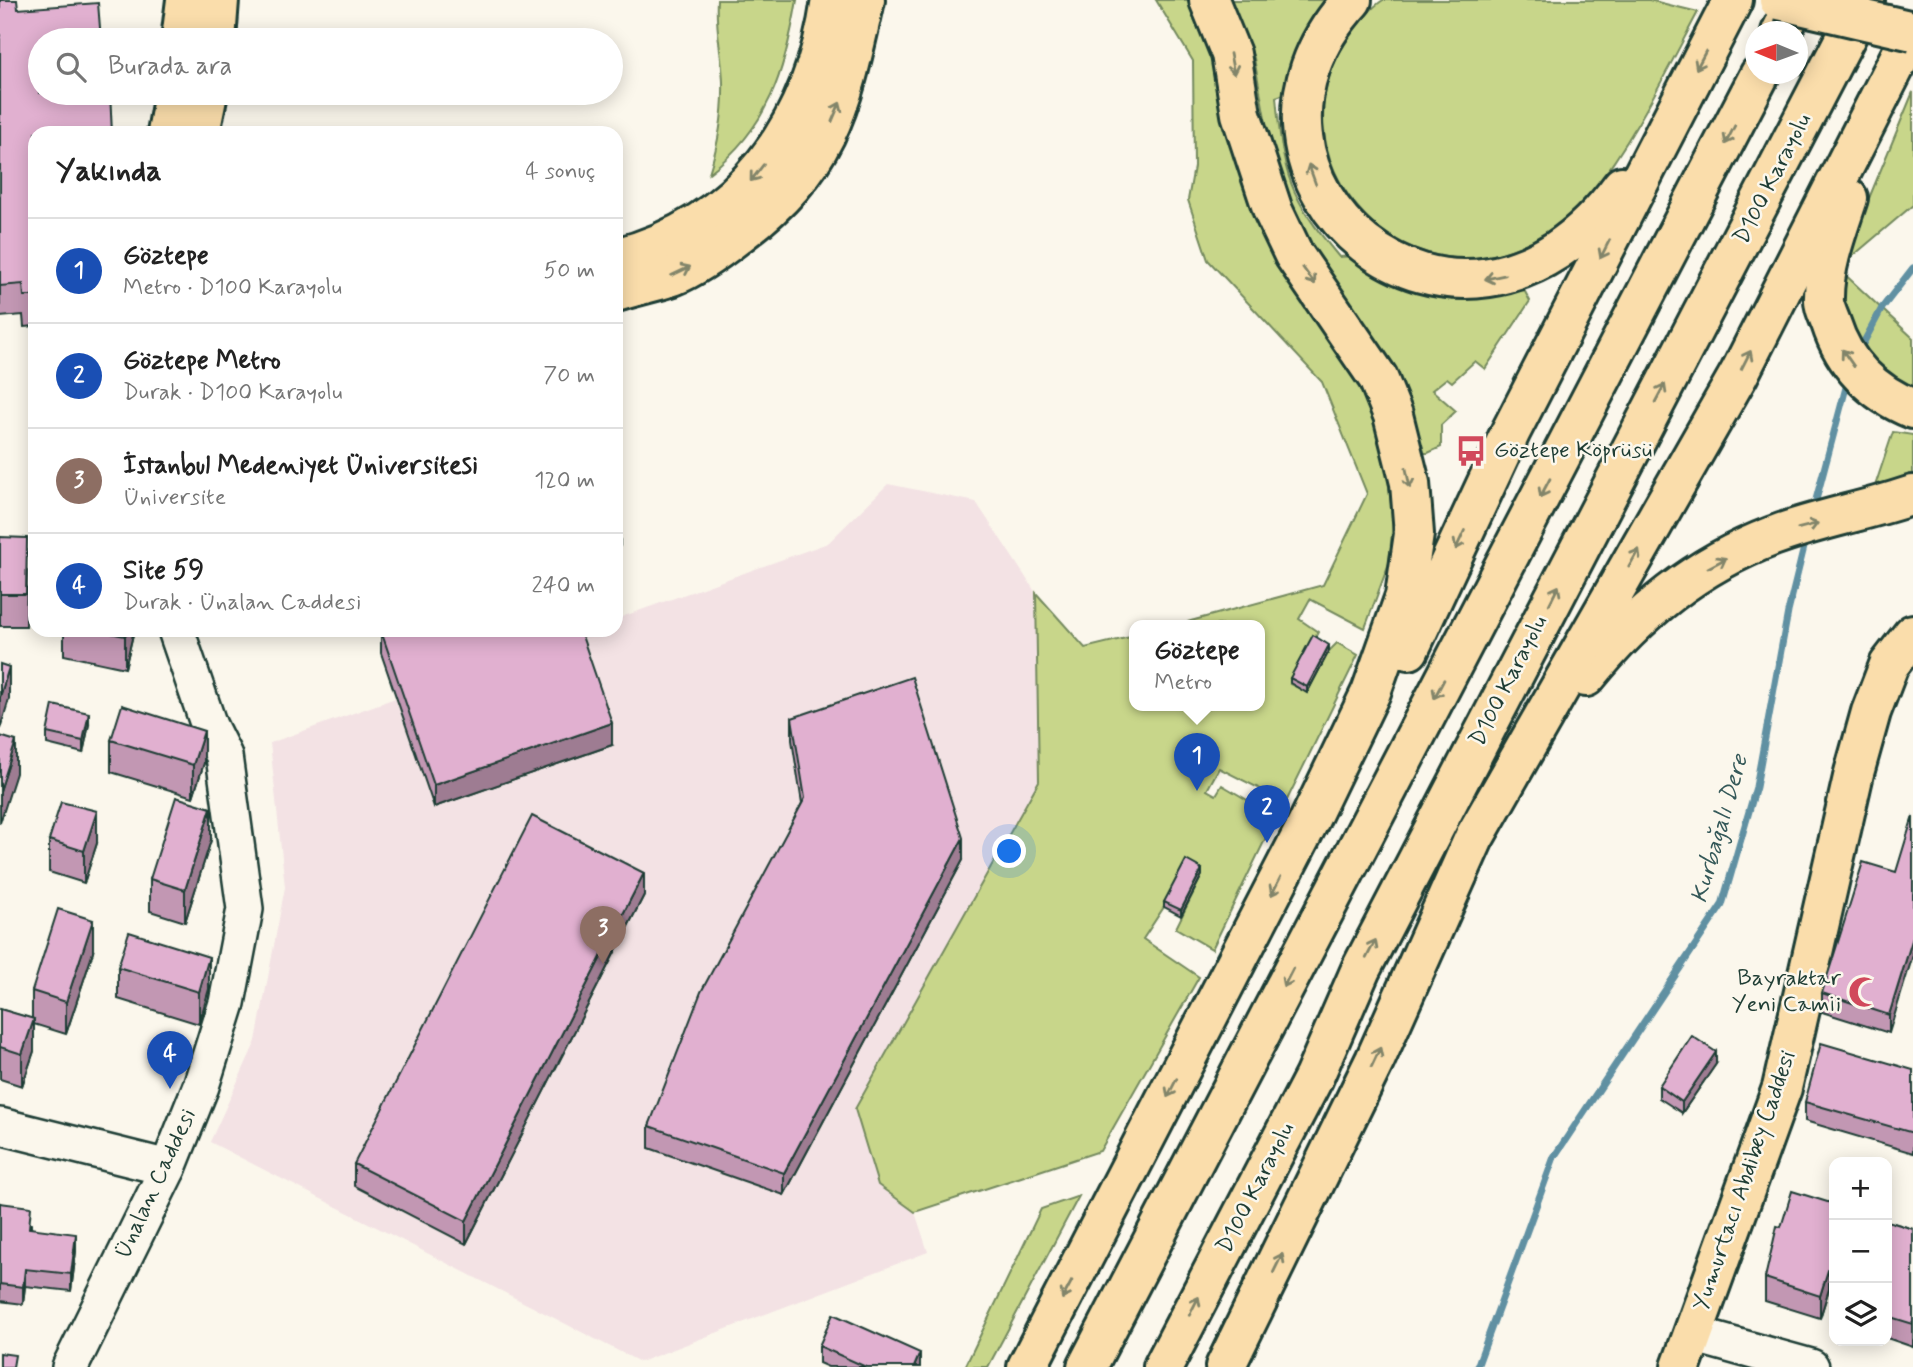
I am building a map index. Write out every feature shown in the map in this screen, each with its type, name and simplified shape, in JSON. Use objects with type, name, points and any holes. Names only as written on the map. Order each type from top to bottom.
[{"type":"main road","points":[[182,28],[186,0]]},
{"type":"main road","points":[[217,28],[219,0]]},
{"type":"main road","points":[[623,255],[671,237],[746,188],[784,138],[804,97],[826,31],[831,0]]},
{"type":"main road","points":[[623,290],[675,275],[713,253],[757,221],[793,185],[824,141],[842,99],[865,0]]},
{"type":"main road","points":[[1027,1367],[1307,825],[1371,692],[1405,596],[1414,534],[1410,483],[1393,415],[1378,378],[1294,255],[1273,211],[1241,114],[1231,54],[1209,0]]},
{"type":"main road","points":[[1352,0],[1320,45],[1305,87],[1302,125],[1307,160],[1319,193],[1343,223],[1367,245],[1394,263],[1428,276],[1462,281],[1493,278],[1524,269],[1560,251],[1609,204],[1669,122]]},
{"type":"main road","points":[[1307,825],[1382,708],[1511,431],[1733,0]]},
{"type":"main road","points":[[1314,1077],[1362,1013],[1474,838],[1739,374],[1913,31],[1779,0]]},
{"type":"main road","points":[[1786,21],[1797,0]]},
{"type":"main road","name":"D100 Karayolu","points":[[1163,1367],[1314,1077],[1373,945],[1865,0]]},
{"type":"main road","points":[[1087,1367],[1755,84]]},
{"type":"main road","points":[[1884,86],[1833,245],[1823,299],[1846,357],[1868,384],[1904,405]]},
{"type":"main road","points":[[168,126],[172,105]]},
{"type":"main road","points":[[201,126],[206,105]]},
{"type":"main road","points":[[1503,787],[1598,662],[1637,620],[1678,584],[1751,545],[1776,535],[1867,511],[1913,495]]},
{"type":"main road","name":"Yumurtacı Abdibey Caddesi","points":[[1687,1350],[1782,1088],[1854,773],[1871,712],[1889,665],[1913,634]]},
{"type":"main road","points":[[1225,1367],[1375,1060],[1474,838]]},
{"type":"street","name":"Ünalan Caddesi","points":[[70,1367],[168,1168],[201,1086],[227,1003],[245,909],[225,756],[209,726],[179,637]]},
{"type":"street","points":[[198,637],[221,715],[225,756]]},
{"type":"street","points":[[0,1126],[168,1168]]},
{"type":"street","points":[[1687,1350],[1811,1367]]},
{"type":"shaded area","points":[[888,484],[976,502],[1036,593],[1039,781],[855,1109],[878,1185],[915,1212],[928,1252],[640,1362],[210,1142],[256,1041],[285,887],[270,743],[565,637],[623,637],[623,616],[828,543]]},
{"type":"green space","points":[[717,0],[797,0],[787,50],[771,96],[746,137],[730,156],[709,173],[723,105]]},
{"type":"green space","points":[[1156,0],[1192,0],[1211,48],[1239,173],[1270,245],[1370,402],[1388,478],[1393,522],[1389,563],[1365,628],[1310,599],[1299,619],[1318,632],[1290,684],[1307,692],[1329,651],[1337,643],[1358,655],[1286,802],[1219,768],[1207,790],[1216,795],[1222,785],[1276,817],[1212,949],[1176,928],[1202,875],[1164,907],[1143,939],[1199,977],[1100,1151],[915,1212],[878,1185],[855,1109],[1039,781],[1036,593],[1085,648],[1129,637],[1129,711],[1265,711],[1265,620],[1194,620],[1323,585],[1367,494],[1322,382],[1208,260],[1188,200],[1194,167],[1193,61]]},
{"type":"green space","points":[[1230,0],[1334,0],[1290,92],[1276,97],[1282,146],[1291,184],[1309,218],[1339,257],[1355,256],[1446,298],[1473,298],[1524,290],[1530,301],[1485,369],[1475,361],[1452,382],[1447,378],[1432,390],[1456,411],[1441,425],[1441,447],[1428,453],[1420,453],[1393,375],[1343,292],[1305,244],[1272,156],[1254,58]]},
{"type":"green space","points":[[1383,0],[1649,0],[1698,12],[1635,129],[1571,221],[1559,231],[1542,239],[1472,258],[1428,253],[1389,235],[1357,206],[1334,169],[1324,127],[1327,83],[1351,34]]},
{"type":"green space","points":[[1913,92],[1913,205],[1841,266]]},
{"type":"green space","points":[[1840,270],[1913,338],[1913,392],[1877,367],[1848,330],[1838,299]]},
{"type":"green space","points":[[1893,432],[1913,435],[1913,475],[1874,489]]},
{"type":"green space","points":[[1079,1196],[988,1367],[965,1367],[1041,1209]]},
{"type":"building","points":[[0,0],[17,0],[18,9],[98,3],[100,28],[28,28],[28,105],[111,105],[112,126],[28,126],[28,296],[24,296],[23,284],[0,286]]},
{"type":"building","points":[[0,537],[27,538],[26,594],[0,594]]},
{"type":"building","points":[[1313,635],[1329,645],[1307,687],[1290,678]]},
{"type":"building","points":[[383,637],[582,637],[612,723],[434,785]]},
{"type":"building","points":[[0,664],[9,667],[0,697]]},
{"type":"building","points":[[912,677],[963,838],[784,1173],[649,1126],[701,992],[805,798],[792,718]]},
{"type":"building","points":[[53,705],[89,713],[83,741],[47,733]]},
{"type":"building","points":[[122,705],[204,731],[193,765],[111,740]]},
{"type":"building","points":[[0,736],[16,741],[0,791]]},
{"type":"building","points":[[176,797],[211,808],[185,890],[150,879]]},
{"type":"building","points":[[61,802],[97,811],[84,851],[49,840]]},
{"type":"building","points":[[532,816],[644,873],[466,1221],[354,1164]]},
{"type":"building","points":[[1913,816],[1913,937],[1889,1015],[1822,993],[1863,862],[1896,872]]},
{"type":"building","points":[[1186,860],[1202,869],[1181,910],[1164,902]]},
{"type":"building","points":[[58,909],[93,920],[66,1002],[32,991]]},
{"type":"building","points":[[129,932],[209,957],[199,992],[118,967]]},
{"type":"building","points":[[0,1009],[34,1019],[22,1054],[0,1047]]},
{"type":"building","points":[[1692,1036],[1716,1052],[1682,1102],[1659,1086]]},
{"type":"building","points":[[1821,1043],[1913,1070],[1913,1133],[1805,1102]]},
{"type":"building","points":[[1792,1191],[1829,1202],[1829,1267],[1820,1296],[1765,1278],[1777,1226],[1781,1227]]},
{"type":"building","points":[[0,1203],[31,1207],[29,1228],[76,1234],[71,1274],[25,1269],[23,1287],[0,1284]]},
{"type":"building","points":[[1892,1223],[1913,1229],[1913,1324],[1892,1318]]},
{"type":"building","points":[[833,1314],[920,1353],[914,1367],[866,1367],[819,1346]]},
{"type":"building","points":[[0,1353],[15,1355],[13,1367],[0,1367]]},
{"type":"waterway","name":"Kurbağalı Dere","points":[[1858,353],[1882,308],[1913,268]]},
{"type":"waterway","name":"Kurbağalı Dere","points":[[1813,511],[1848,380]]},
{"type":"waterway","name":"Kurbağalı Dere","points":[[1477,1367],[1554,1157],[1722,905],[1756,787],[1788,612],[1806,539]]},
{"type":"place","name":"Göztepe Köprüsü","points":[[1471,451]]},
{"type":"place","name":"Göztepe","points":[[1197,791]]},
{"type":"place","name":"Göztepe Metro","points":[[1267,843]]},
{"type":"place","name":"İstanbul Medeniyet Üniversitesi","points":[[603,964]]},
{"type":"place","name":"Bayraktar Yeni Camii","points":[[1864,992]]},
{"type":"place","name":"Site 59","points":[[170,1089]]}]
